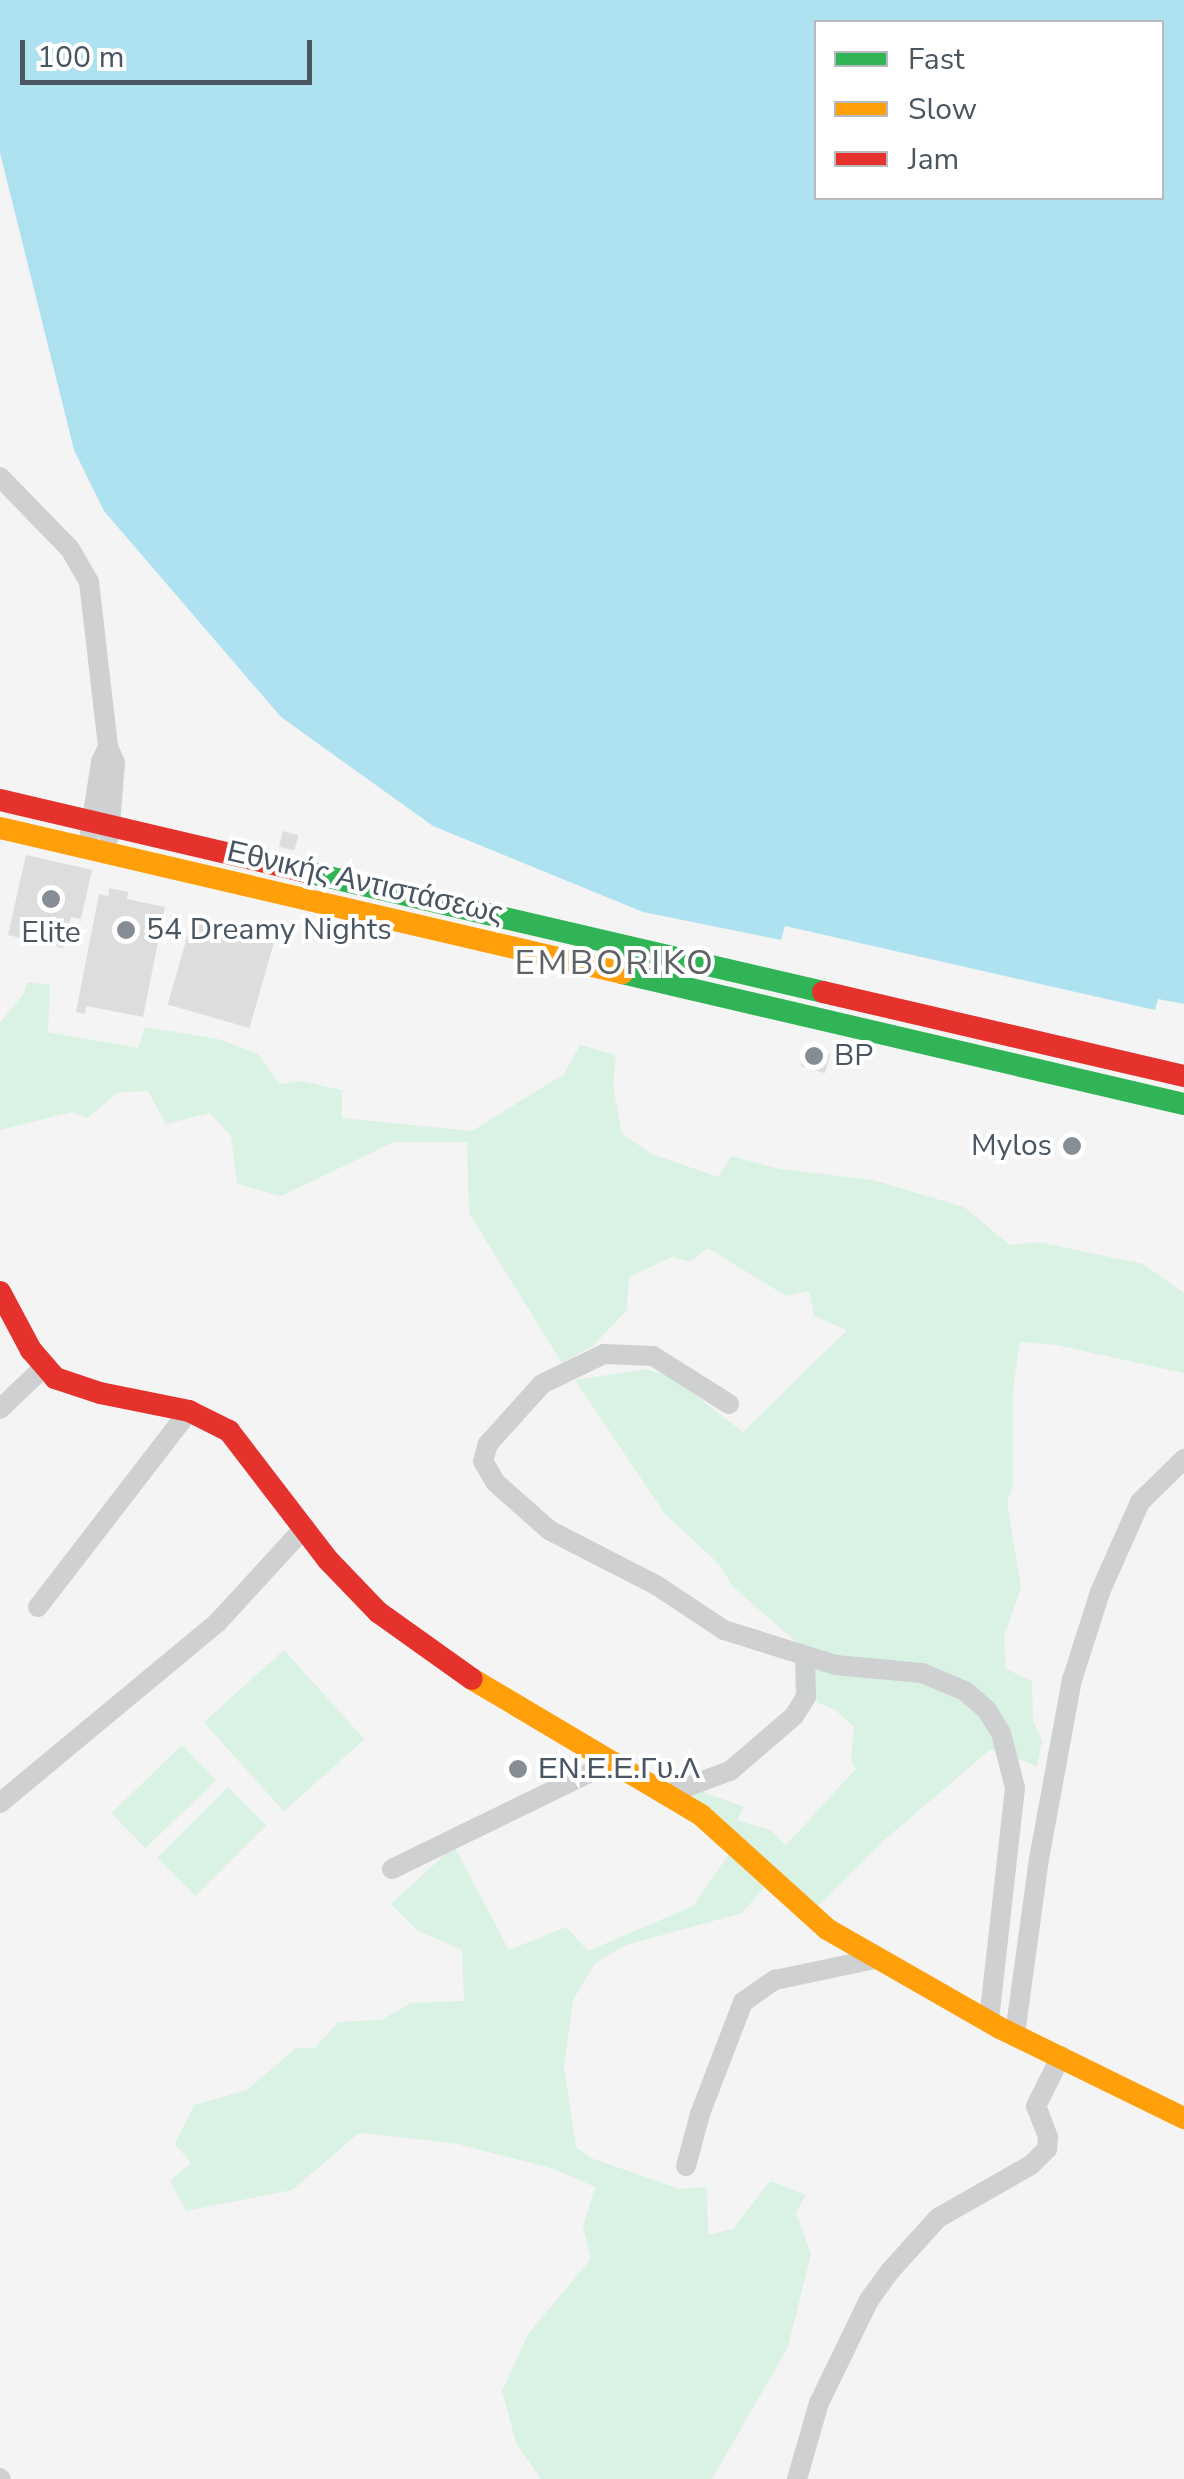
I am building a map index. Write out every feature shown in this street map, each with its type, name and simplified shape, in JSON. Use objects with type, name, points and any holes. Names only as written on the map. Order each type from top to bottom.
[{"type":"main road","name":"Εθνικής Αντιστάσεως","points":[[0,800],[1184,1076]]},
{"type":"main road","name":"Εθνικής Αντιστάσεως","points":[[0,828],[1184,1104]]},
{"type":"main road","points":[[0,1292],[43,1368],[74,1386],[190,1411],[229,1431],[346,1582],[407,1634],[467,1676],[700,1816],[826,1928],[989,2021],[1184,2118]]},
{"type":"street","points":[[0,478],[70,549],[86,575],[108,747],[101,762],[97,852]]},
{"type":"street","points":[[729,1404],[653,1356],[604,1354],[555,1375],[524,1400],[488,1444],[484,1461],[495,1482],[549,1530],[656,1585],[724,1630],[805,1657],[847,1666],[901,1668],[944,1681],[980,1703],[1001,1732],[1013,1775],[1015,1817],[989,2021]]},
{"type":"street","points":[[0,1409],[43,1368]]},
{"type":"street","points":[[38,1607],[190,1411]]},
{"type":"street","points":[[1015,2034],[1038,1859],[1072,1680],[1100,1592],[1140,1502],[1184,1459]]},
{"type":"street","points":[[0,1803],[216,1623],[305,1527]]},
{"type":"street","points":[[668,1794],[730,1771],[794,1716],[806,1697],[805,1657]]},
{"type":"street","points":[[392,1869],[613,1762]]},
{"type":"street","points":[[686,2166],[700,2114],[743,2002],[775,1980],[875,1959]]},
{"type":"street","points":[[797,2479],[819,2403],[869,2300],[891,2270],[938,2218],[1032,2164],[1046,2149],[1047,2132],[1036,2106],[1061,2056]]},
{"type":"green space","points":[[27,982],[50,985],[48,1032],[138,1048],[145,1027],[218,1039],[258,1054],[279,1084],[301,1081],[342,1090],[342,1118],[472,1131],[564,1074],[580,1045],[616,1055],[613,1086],[622,1134],[652,1154],[718,1177],[731,1156],[780,1169],[873,1180],[964,1207],[1010,1245],[1039,1242],[1143,1264],[1184,1293],[1184,1373],[1057,1345],[1020,1342],[1013,1388],[1013,1485],[1007,1503],[1021,1588],[1004,1636],[1006,1669],[1032,1681],[1033,1720],[1042,1741],[1037,1766],[991,1749],[883,1841],[815,1909],[776,1874],[742,1913],[626,1945],[595,1963],[573,2000],[564,2067],[576,2147],[591,2158],[680,2189],[707,2187],[708,2235],[733,2229],[770,2181],[806,2195],[796,2213],[811,2254],[788,2347],[712,2479],[541,2479],[516,2443],[502,2391],[528,2334],[591,2259],[583,2227],[595,2187],[554,2169],[454,2143],[359,2133],[292,2190],[186,2211],[170,2181],[191,2163],[175,2144],[194,2105],[247,2090],[296,2048],[315,2048],[338,2022],[381,2020],[411,2003],[464,2001],[462,1950],[417,1930],[391,1904],[454,1846],[509,1950],[566,1927],[588,1951],[693,1906],[738,1841],[682,1795],[695,1789],[744,1807],[737,1820],[770,1830],[786,1845],[856,1769],[851,1761],[854,1727],[834,1709],[818,1703],[798,1670],[802,1647],[733,1587],[719,1564],[665,1514],[575,1380],[646,1369],[672,1377],[743,1432],[847,1330],[814,1316],[809,1291],[786,1296],[708,1248],[690,1262],[672,1257],[629,1277],[627,1310],[593,1346],[562,1363],[469,1213],[467,1142],[394,1142],[281,1196],[237,1184],[231,1136],[210,1113],[166,1124],[148,1091],[119,1092],[87,1118],[71,1112],[0,1130],[0,1023],[24,993]]},
{"type":"green space","points":[[284,1650],[364,1739],[284,1811],[204,1722]]},
{"type":"green space","points":[[182,1745],[216,1780],[146,1848],[112,1813]]},
{"type":"green space","points":[[228,1787],[266,1825],[195,1896],[157,1858]]},
{"type":"water","points":[[0,0],[1184,0],[1184,1004],[1158,999],[1155,1010],[785,926],[781,940],[643,912],[433,826],[281,717],[104,511],[74,450],[0,153]]},
{"type":"building","points":[[283,831],[298,835],[294,851],[279,846]]},
{"type":"building","name":"Elite","points":[[26,855],[92,870],[81,919],[71,917],[63,948],[8,935]]},
{"type":"building","name":"54 Dreamy Nights","points":[[109,888],[128,892],[127,899],[165,907],[143,1017],[86,1006],[85,1014],[76,1012],[99,894],[108,896]]},
{"type":"building","points":[[192,920],[274,943],[249,1028],[168,1005]]},
{"type":"building","points":[[806,1048],[830,1055],[825,1073],[801,1066]]},
{"type":"traffic: fast","points":[[307,872],[823,992]]},
{"type":"traffic: fast","points":[[622,973],[1184,1104]]},
{"type":"traffic: slow","points":[[0,828],[622,973]]},
{"type":"traffic: slow","points":[[472,1679],[701,1815],[827,1929],[1000,2028],[1184,2118]]},
{"type":"traffic: jam","points":[[0,800],[307,872]]},
{"type":"traffic: jam","points":[[823,992],[1184,1076]]},
{"type":"traffic: jam","points":[[0,1292],[31,1350],[55,1378],[100,1393],[189,1411],[229,1431],[328,1560],[378,1612],[472,1679]]},
{"type":"place","name":"Elite","points":[[51,899]]},
{"type":"place","name":"54 Dreamy Nights","points":[[126,930]]},
{"type":"place","name":"BP","points":[[814,1056]]},
{"type":"place","name":"Mylos","points":[[1072,1146]]},
{"type":"place","name":"ΕΝ.Ε.Ε.Γυ.Λ","points":[[518,1769]]},
{"type":"district","name":"EMBORIKO","points":[[615,963]]}]
